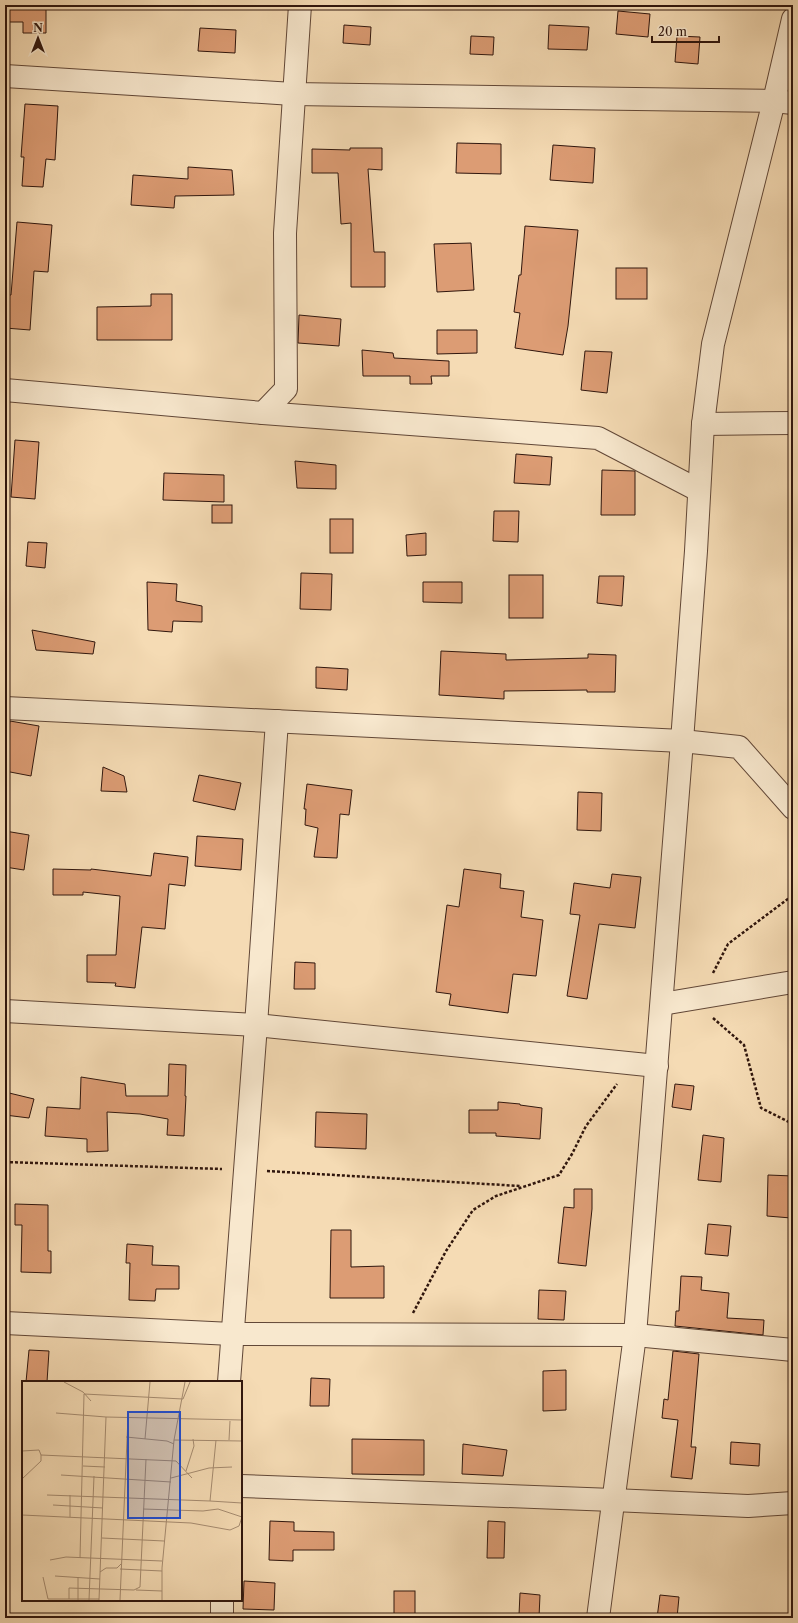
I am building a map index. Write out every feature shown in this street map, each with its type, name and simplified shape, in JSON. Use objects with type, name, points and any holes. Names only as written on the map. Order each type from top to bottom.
[{"type":"street","points":[[263,413],[286,389],[285,233],[300,5]]},
{"type":"street","points":[[598,1618],[635,1335],[682,741],[696,551],[698,490],[703,424],[713,344],[784,102],[793,19]]},
{"type":"street","points":[[5,76],[293,94],[784,102]]},
{"type":"street","points":[[5,390],[263,413],[598,438],[698,490]]},
{"type":"street","points":[[703,424],[793,423]]},
{"type":"street","points":[[5,708],[682,741],[739,747],[793,808]]},
{"type":"street","points":[[229,1381],[277,721]]},
{"type":"street","points":[[662,1004],[793,982]]},
{"type":"street","points":[[5,1011],[256,1025],[657,1066]]},
{"type":"street","points":[[5,1323],[232,1334],[635,1335],[793,1350]]},
{"type":"street","points":[[242,1486],[748,1506],[793,1503]]},
{"type":"street","points":[[222,1601],[222,1618]]},
{"type":"path","points":[[793,895],[728,944],[708,982],[691,999],[744,1045],[761,1108],[793,1124]]},
{"type":"path","points":[[410,1335],[410,1319],[446,1251],[473,1210],[496,1196],[559,1175],[572,1154],[586,1126],[632,1063]]},
{"type":"building","points":[[5,5],[46,5],[46,33],[23,33],[23,22],[5,22]]},
{"type":"building","points":[[618,11],[650,14],[648,37],[616,34]]},
{"type":"building","points":[[344,25],[371,27],[370,45],[343,43]]},
{"type":"building","points":[[549,25],[589,27],[587,50],[548,49]]},
{"type":"building","points":[[200,28],[236,30],[235,53],[198,51]]},
{"type":"building","points":[[471,36],[494,37],[493,55],[470,54]]},
{"type":"building","points":[[677,36],[700,37],[698,64],[675,62]]},
{"type":"building","points":[[25,104],[58,106],[55,160],[46,159],[43,187],[22,186],[24,157],[21,157]]},
{"type":"building","points":[[457,143],[501,144],[501,174],[456,173]]},
{"type":"building","points":[[553,145],[595,148],[593,183],[550,180]]},
{"type":"building","points":[[350,148],[382,148],[382,170],[368,169],[374,252],[385,252],[385,287],[351,287],[351,223],[341,224],[338,173],[312,173],[312,149],[350,150]]},
{"type":"building","points":[[188,167],[232,170],[234,195],[175,196],[174,208],[131,205],[133,175],[188,179]]},
{"type":"building","points":[[17,222],[52,225],[48,272],[34,271],[30,330],[5,328],[5,295],[11,295]]},
{"type":"building","points":[[525,226],[578,230],[568,326],[563,355],[515,348],[520,313],[514,312],[519,275],[521,275]]},
{"type":"building","points":[[471,243],[474,290],[437,292],[434,244]]},
{"type":"building","points":[[616,268],[647,268],[647,299],[616,299]]},
{"type":"building","points":[[151,294],[172,294],[172,340],[97,340],[97,307],[151,306]]},
{"type":"building","points":[[299,315],[341,319],[339,346],[298,343]]},
{"type":"building","points":[[437,330],[477,330],[477,353],[437,354]]},
{"type":"building","points":[[362,350],[393,353],[394,358],[449,361],[449,376],[431,376],[432,384],[410,384],[410,376],[363,376]]},
{"type":"building","points":[[585,351],[612,352],[607,393],[581,390]]},
{"type":"building","points":[[15,440],[39,442],[35,499],[11,497]]},
{"type":"building","points":[[516,454],[552,457],[550,485],[514,483]]},
{"type":"building","points":[[295,461],[336,465],[336,489],[297,488]]},
{"type":"building","points":[[602,470],[635,471],[635,515],[601,515]]},
{"type":"building","points":[[164,473],[224,475],[224,502],[163,500]]},
{"type":"building","points":[[212,505],[232,505],[232,523],[212,523]]},
{"type":"building","points":[[494,511],[519,511],[518,542],[493,541]]},
{"type":"building","points":[[330,519],[353,519],[353,553],[330,553]]},
{"type":"building","points":[[426,533],[426,555],[407,556],[406,535]]},
{"type":"building","points":[[28,542],[47,543],[45,568],[26,566]]},
{"type":"building","points":[[301,573],[332,574],[331,610],[300,609]]},
{"type":"building","points":[[509,575],[543,575],[543,618],[509,618]]},
{"type":"building","points":[[599,576],[624,576],[622,606],[597,603]]},
{"type":"building","points":[[147,582],[177,584],[176,601],[202,606],[202,622],[173,621],[172,632],[148,630]]},
{"type":"building","points":[[423,582],[462,582],[462,603],[423,602]]},
{"type":"building","points":[[32,630],[95,642],[93,654],[36,650]]},
{"type":"building","points":[[441,651],[506,654],[506,660],[588,658],[588,654],[616,655],[615,692],[587,692],[587,690],[504,691],[504,699],[439,695]]},
{"type":"building","points":[[316,667],[348,669],[347,690],[316,688]]},
{"type":"building","points":[[10,721],[39,726],[31,776],[5,771],[5,751]]},
{"type":"building","points":[[103,767],[124,776],[127,792],[101,791]]},
{"type":"building","points":[[199,775],[241,783],[235,810],[193,801]]},
{"type":"building","points":[[307,784],[352,790],[349,815],[340,814],[337,858],[314,857],[318,828],[305,825],[306,809],[304,809]]},
{"type":"building","points":[[578,792],[602,793],[601,831],[577,830]]},
{"type":"building","points":[[5,831],[29,835],[24,870],[5,867]]},
{"type":"building","points":[[197,836],[243,839],[241,870],[195,866]]},
{"type":"building","points":[[154,853],[188,857],[185,886],[169,884],[165,929],[142,927],[135,988],[115,986],[116,983],[87,982],[87,955],[116,955],[120,896],[83,892],[83,895],[53,895],[53,869],[91,869],[151,876]]},
{"type":"building","points":[[464,869],[501,874],[500,888],[524,891],[521,917],[543,920],[536,976],[513,974],[508,1013],[449,1005],[451,994],[436,992],[447,905],[459,907]]},
{"type":"building","points":[[612,874],[641,877],[635,928],[599,924],[587,999],[567,996],[580,915],[570,914],[574,883],[610,888]]},
{"type":"building","points":[[295,962],[315,963],[315,989],[294,989]]},
{"type":"building","points":[[169,1064],[186,1065],[184,1136],[167,1135],[168,1119],[140,1114],[107,1112],[108,1151],[87,1152],[87,1139],[45,1136],[47,1107],[80,1109],[81,1077],[125,1084],[126,1096],[168,1096]]},
{"type":"building","points":[[675,1084],[694,1086],[691,1110],[672,1107]]},
{"type":"building","points":[[5,1092],[34,1099],[29,1118],[5,1115]]},
{"type":"building","points":[[498,1102],[542,1108],[540,1139],[496,1136],[496,1133],[469,1133],[469,1110],[498,1110]]},
{"type":"building","points":[[316,1112],[367,1114],[366,1149],[315,1147]]},
{"type":"building","points":[[703,1135],[724,1138],[721,1182],[698,1180]]},
{"type":"building","points":[[768,1175],[793,1176],[791,1218],[767,1216]]},
{"type":"building","points":[[574,1189],[592,1189],[592,1209],[586,1266],[558,1263],[564,1207],[574,1208]]},
{"type":"building","points":[[15,1204],[48,1205],[48,1251],[51,1251],[51,1273],[21,1272],[22,1225],[15,1225]]},
{"type":"building","points":[[708,1224],[731,1226],[728,1256],[705,1254]]},
{"type":"building","points":[[331,1230],[351,1230],[351,1267],[384,1266],[384,1298],[330,1298]]},
{"type":"building","points":[[127,1244],[153,1246],[152,1265],[179,1266],[179,1289],[156,1289],[155,1301],[129,1300],[130,1263],[126,1263]]},
{"type":"building","points":[[681,1276],[702,1277],[701,1290],[729,1293],[727,1318],[764,1320],[763,1335],[675,1326],[676,1311],[679,1311]]},
{"type":"building","points":[[539,1290],[566,1291],[564,1320],[538,1319]]},
{"type":"building","points":[[29,1350],[49,1351],[47,1381],[26,1381]]},
{"type":"building","points":[[673,1351],[699,1354],[691,1447],[696,1447],[692,1479],[671,1477],[678,1420],[662,1418],[664,1399],[668,1400]]},
{"type":"building","points":[[566,1370],[566,1410],[543,1411],[543,1371]]},
{"type":"building","points":[[311,1378],[330,1379],[329,1406],[310,1406]]},
{"type":"building","points":[[352,1439],[424,1440],[424,1475],[352,1474]]},
{"type":"building","points":[[731,1442],[760,1444],[759,1466],[730,1464]]},
{"type":"building","points":[[463,1444],[507,1450],[503,1476],[462,1474]]},
{"type":"building","points":[[270,1521],[294,1522],[294,1531],[334,1532],[334,1550],[293,1550],[293,1561],[269,1560]]},
{"type":"building","points":[[488,1521],[505,1522],[504,1558],[487,1558]]},
{"type":"building","points":[[244,1581],[275,1583],[274,1610],[243,1609]]},
{"type":"building","points":[[394,1591],[415,1591],[415,1618],[394,1618]]},
{"type":"building","points":[[520,1593],[540,1595],[539,1617],[519,1615]]},
{"type":"building","points":[[660,1595],[679,1597],[677,1618],[657,1618]]}]
